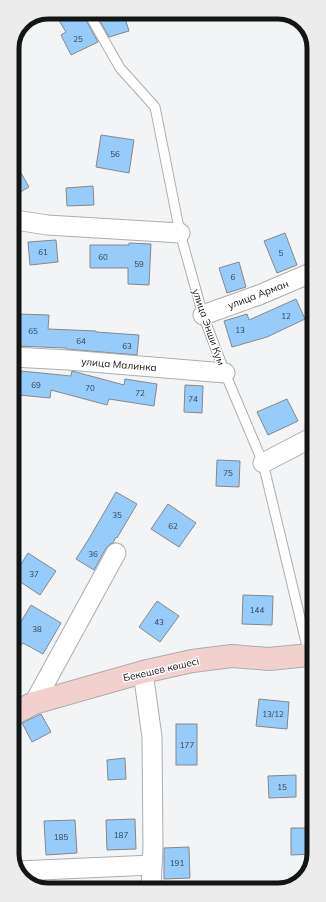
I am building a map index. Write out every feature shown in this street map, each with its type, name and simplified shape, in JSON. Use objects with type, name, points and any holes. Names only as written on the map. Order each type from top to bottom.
[{"type":"main road","name":"Бекешев көшесі","points":[[19,711],[34,703],[143,672],[192,661],[232,656],[269,659],[307,656]]},
{"type":"street","points":[[19,221],[47,224],[180,233]]},
{"type":"street","name":"улица Арман","points":[[203,315],[258,295],[307,275]]},
{"type":"street","name":"улица Малинка","points":[[19,357],[225,373]]},
{"type":"street","points":[[262,463],[307,440]]},
{"type":"street","points":[[34,703],[116,553]]},
{"type":"street","points":[[143,672],[152,737],[153,846],[151,883]]},
{"type":"street","points":[[24,871],[152,865]]},
{"type":"lane","name":"улица Энши Кум","points":[[92,19],[120,68],[155,107],[180,233],[203,315],[262,463],[307,637]]},
{"type":"building","points":[[58,19],[85,19],[98,42],[71,55],[61,35],[66,32]]},
{"type":"building","points":[[99,19],[125,19],[129,31],[109,37]]},
{"type":"building","points":[[101,135],[134,140],[129,173],[96,167]]},
{"type":"building","points":[[19,169],[29,187],[19,193]]},
{"type":"building","points":[[93,186],[94,205],[67,206],[66,188]]},
{"type":"building","points":[[285,233],[297,265],[277,273],[264,241]]},
{"type":"building","points":[[56,240],[58,262],[30,265],[28,242]]},
{"type":"building","points":[[129,243],[151,244],[149,285],[128,284],[128,268],[90,268],[90,245],[129,245]]},
{"type":"building","points":[[239,262],[246,287],[227,293],[219,268]]},
{"type":"building","points":[[296,299],[305,319],[267,337],[232,347],[224,321],[247,314],[249,320]]},
{"type":"building","points":[[19,314],[49,315],[48,329],[139,335],[137,355],[66,348],[19,346]]},
{"type":"building","points":[[21,371],[71,376],[72,371],[124,385],[125,379],[157,384],[154,406],[109,399],[107,405],[51,390],[50,398],[19,395]]},
{"type":"building","points":[[185,385],[203,386],[202,413],[184,412]]},
{"type":"building","points":[[287,399],[298,421],[268,435],[257,412]]},
{"type":"building","points":[[217,460],[240,461],[239,487],[216,486]]},
{"type":"building","points":[[116,492],[137,504],[117,538],[116,537],[113,543],[106,548],[94,570],[76,559]]},
{"type":"building","points":[[168,504],[196,523],[179,547],[151,529]]},
{"type":"building","points":[[28,553],[56,571],[40,595],[19,581],[19,567]]},
{"type":"building","points":[[243,595],[273,596],[272,625],[242,624]]},
{"type":"building","points":[[157,601],[179,616],[160,642],[139,627]]},
{"type":"building","points":[[31,605],[61,623],[43,654],[23,643],[19,647],[19,625]]},
{"type":"building","points":[[259,699],[289,702],[287,729],[256,726]]},
{"type":"building","points":[[41,714],[51,732],[32,742],[22,723]]},
{"type":"building","points":[[176,724],[197,724],[197,765],[176,765]]},
{"type":"building","points":[[125,758],[126,779],[108,780],[107,760]]},
{"type":"building","points":[[296,775],[296,797],[269,798],[268,776]]},
{"type":"building","points":[[135,819],[136,849],[107,850],[106,820]]},
{"type":"building","points":[[75,820],[77,853],[46,855],[44,821]]},
{"type":"building","points":[[291,828],[307,828],[307,854],[291,855]]},
{"type":"building","points":[[189,847],[190,878],[164,879],[164,848]]}]
